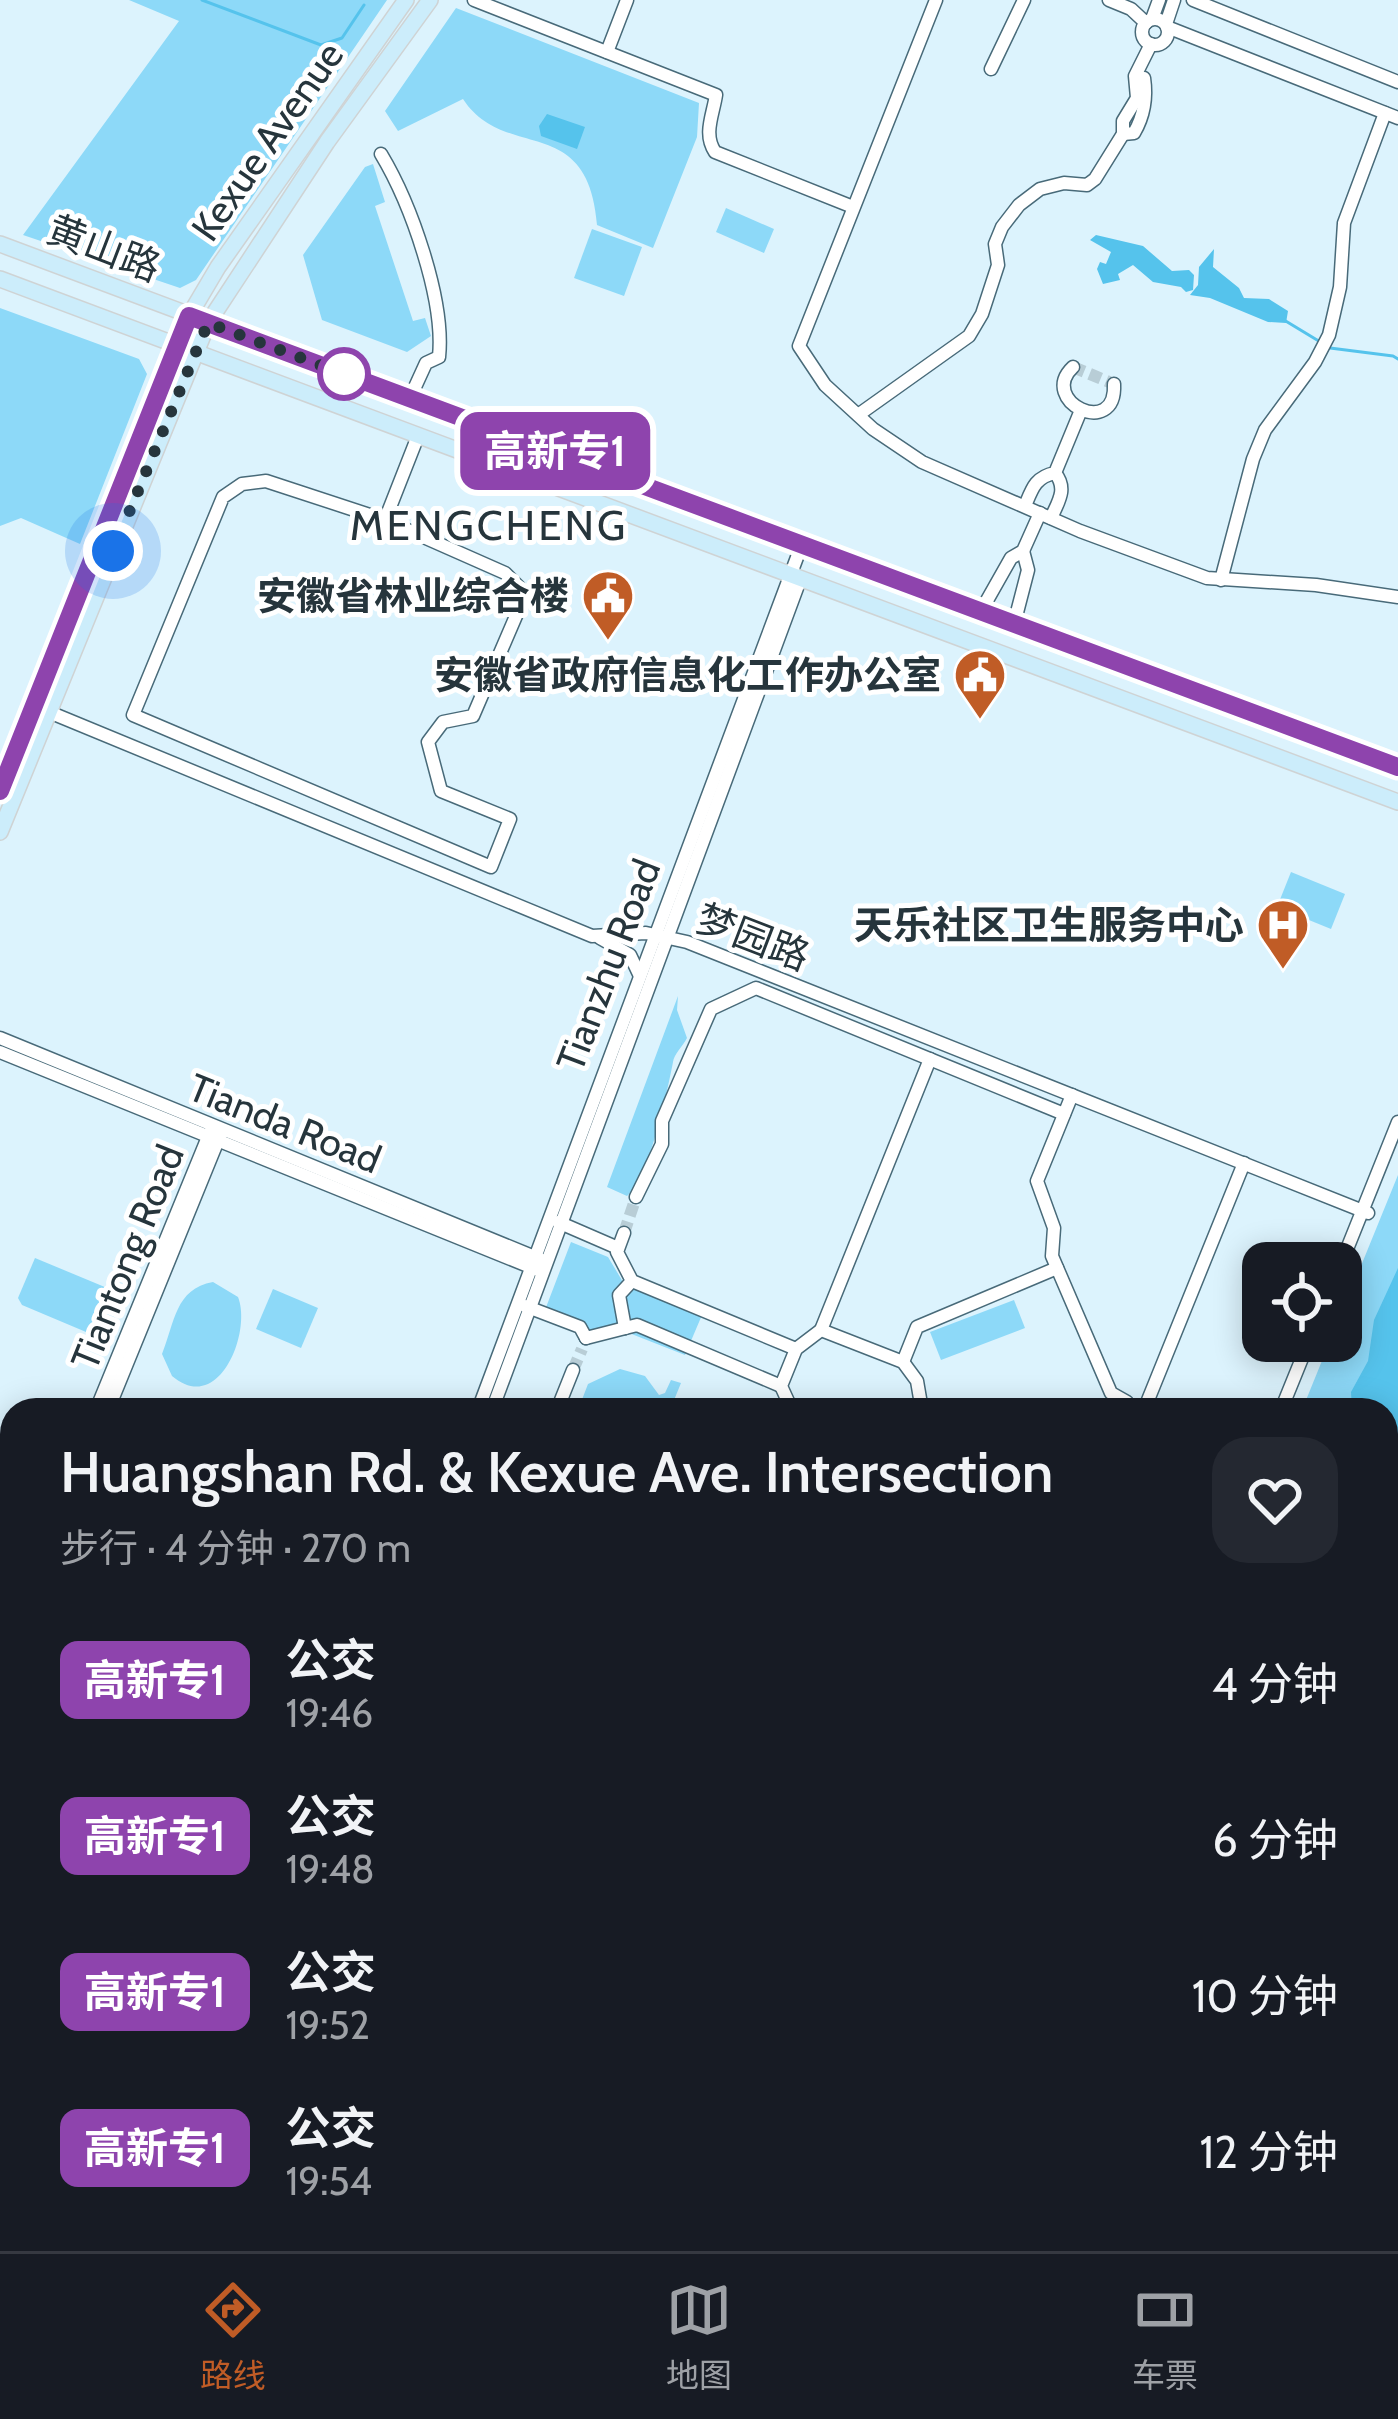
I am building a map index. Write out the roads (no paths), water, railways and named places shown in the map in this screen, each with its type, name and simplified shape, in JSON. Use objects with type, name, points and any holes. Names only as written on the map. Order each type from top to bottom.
[{"type":"main road","name":"Kexue Avenue","points":[[0,832],[186,348],[189,316],[218,267],[406,0]]},
{"type":"main road","name":"Kexue Avenue","points":[[0,791],[186,348],[208,323],[327,142],[430,0]]},
{"type":"main road","name":"黄山路","points":[[0,244],[1398,767]]},
{"type":"main road","points":[[0,279],[1398,802]]},
{"type":"main road","name":"Tianzhu Road","points":[[795,578],[808,546]]},
{"type":"street","points":[[474,0],[716,95],[708,130],[715,152],[853,207]]},
{"type":"street","points":[[607,52],[628,0]]},
{"type":"street","points":[[936,0],[799,346],[825,385],[858,416],[922,462],[1148,558],[1221,580],[1398,596]]},
{"type":"street","points":[[991,68],[1024,0]]},
{"type":"street","points":[[1109,0],[1158,24],[1392,115],[1344,223],[1340,287],[1324,345],[1264,430],[1221,580]]},
{"type":"street","points":[[858,416],[969,336],[982,314],[998,265],[995,244],[1019,206],[1040,189],[1064,183],[1087,185],[1095,179],[1124,134],[1123,121],[1133,120],[1136,76],[1151,44],[1166,39],[1158,24],[1159,0]]},
{"type":"street","points":[[1151,44],[1144,37],[1174,0]]},
{"type":"street","points":[[1193,0],[1398,82]]},
{"type":"street","points":[[381,154],[396,179],[438,304],[439,357],[426,363],[410,398]]},
{"type":"street","points":[[1073,367],[1064,377],[1064,390],[1069,403],[1082,410],[1106,409],[1113,399],[1114,384]]},
{"type":"street","points":[[1054,473],[1082,410]]},
{"type":"street","points":[[385,520],[418,436]]},
{"type":"street","points":[[1025,506],[1033,485],[1054,473]]},
{"type":"street","points":[[981,611],[1011,558],[1023,551],[1062,494],[1054,473]]},
{"type":"street","points":[[266,481],[385,520],[505,573],[519,587],[522,602],[473,716],[443,722],[428,742],[441,791],[510,819],[491,866],[133,716],[223,497],[232,489],[266,481]]},
{"type":"street","points":[[1014,624],[1028,570],[1023,551]]},
{"type":"street","name":"Tianzhu Road","points":[[496,1398],[525,1305],[563,1224],[661,935],[795,578]]},
{"type":"street","name":"梦园路","points":[[49,712],[599,937],[661,935],[1365,1212]]},
{"type":"street","points":[[289,811],[298,785]]},
{"type":"street","name":"Tianzhu Road","points":[[540,1265],[549,1218],[639,974],[661,935]]},
{"type":"street","points":[[599,937],[630,956],[639,974]]},
{"type":"street","points":[[636,1197],[662,1144],[662,1121],[711,1010],[756,988],[1064,1114]]},
{"type":"street","name":"Tianda Road","points":[[0,1038],[215,1133]]},
{"type":"street","name":"Tianda Road","points":[[0,1052],[540,1265]]},
{"type":"street","points":[[781,1386],[796,1349],[821,1330],[930,1059]]},
{"type":"street","points":[[1072,1095],[1037,1180],[1054,1228],[1052,1256],[1111,1393],[1120,1398]]},
{"type":"street","points":[[1354,1242],[1398,1122]]},
{"type":"street","name":"Tiantong Road","points":[[101,1398],[215,1133]]},
{"type":"street","name":"Tiantong Road","points":[[113,1398],[215,1133]]},
{"type":"street","points":[[1351,1242],[1398,1139]]},
{"type":"street","points":[[1149,1398],[1244,1163]]},
{"type":"street","points":[[549,1218],[618,1248],[632,1282],[796,1349]]},
{"type":"street","points":[[618,1248],[624,1233]]},
{"type":"street","points":[[902,1363],[917,1327],[1057,1268]]},
{"type":"street","points":[[625,1328],[619,1295],[632,1282]]},
{"type":"street","points":[[525,1305],[580,1328],[584,1343],[637,1325],[781,1386],[786,1398]]},
{"type":"street","name":"Tianzhu Road","points":[[483,1398],[525,1305]]},
{"type":"street","points":[[821,1330],[902,1363],[917,1381],[920,1398]]},
{"type":"street","points":[[1289,1398],[1303,1362]]},
{"type":"street","points":[[562,1398],[573,1370]]},
{"type":"waterway","points":[[202,0],[321,45],[342,38],[364,5]]},
{"type":"waterway","points":[[1284,320],[1322,343]]},
{"type":"waterway","points":[[1330,348],[1398,359]]},
{"type":"tunnel","points":[[1073,367],[1114,384]]},
{"type":"tunnel","points":[[624,1233],[636,1197]]},
{"type":"tunnel","points":[[573,1370],[582,1349]]},
{"type":"place","name":"安徽省林业综合楼","points":[[608,642]]},
{"type":"place","name":"安徽省政府信息化工作办公室","points":[[980,721]]},
{"type":"place","name":"天乐社区卫生服务中心","points":[[1283,971]]},
{"type":"district","name":"MENGCHENG","points":[[489,525]]}]
